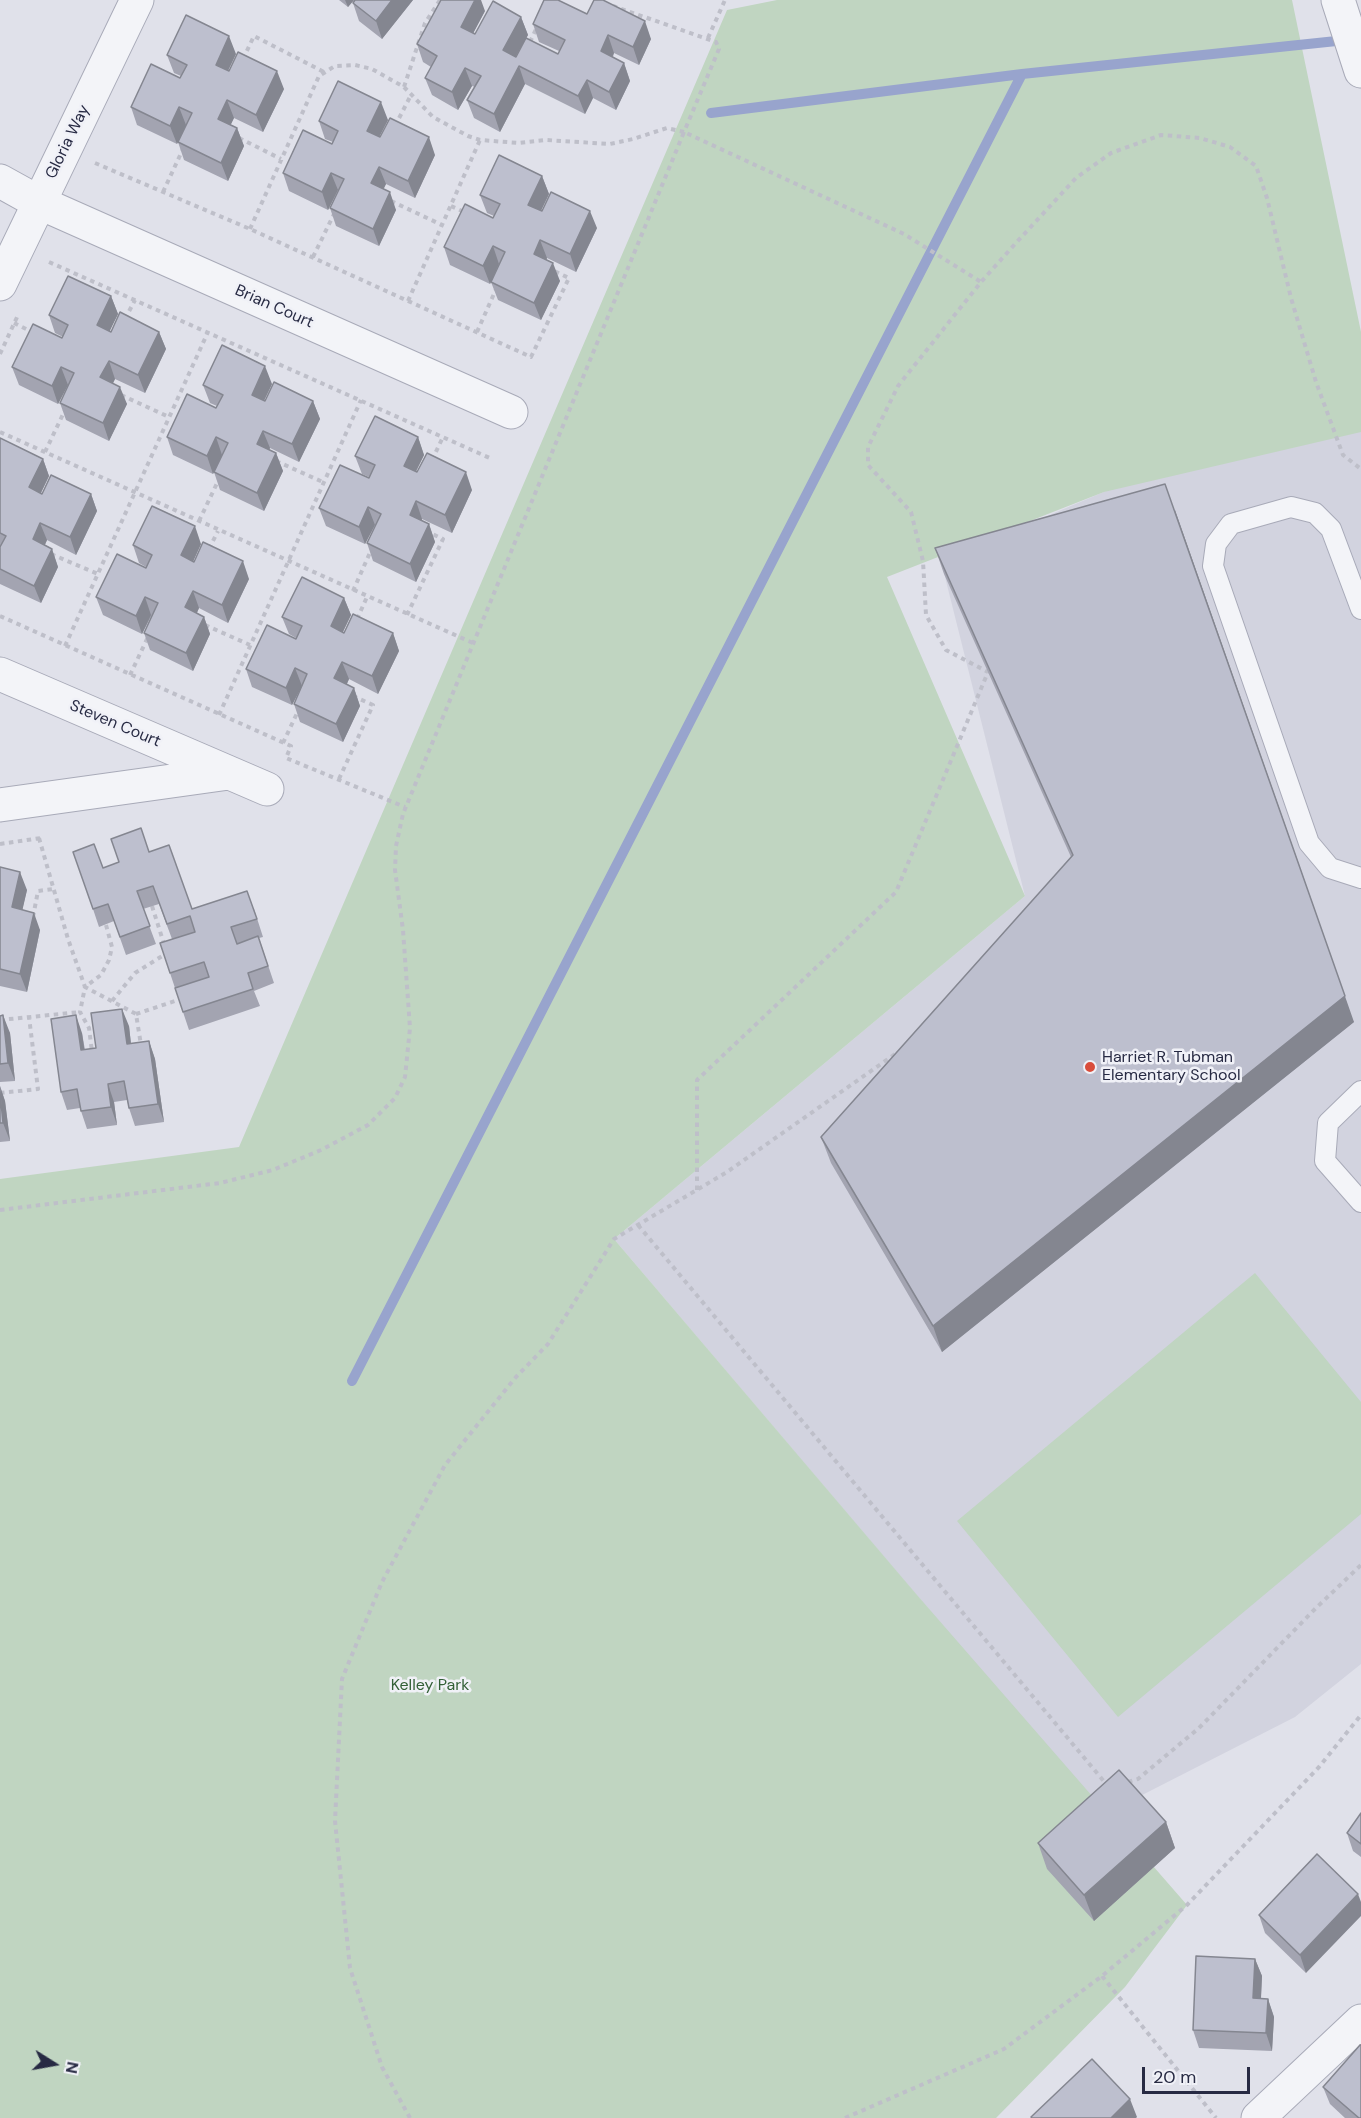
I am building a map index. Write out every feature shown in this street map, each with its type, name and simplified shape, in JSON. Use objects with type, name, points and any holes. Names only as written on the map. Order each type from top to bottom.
[{"type":"street","name":"Gloria Way","points":[[0,284],[137,0]]},
{"type":"street","points":[[1340,8],[1360,67]]},
{"type":"street","name":"Brian Court","points":[[0,181],[38,202],[511,412]]},
{"type":"street","name":"Steven Court","points":[[0,674],[267,789]]},
{"type":"street","points":[[0,805],[231,773]]},
{"type":"street","points":[[1258,2118],[1361,2021]]},
{"type":"lane","points":[[1361,609],[1331,529],[1315,513],[1291,507],[1231,524],[1216,544],[1213,566],[1309,843],[1330,868],[1361,878]]},
{"type":"lane","points":[[1361,1091],[1328,1123],[1325,1161],[1361,1202]]},
{"type":"path","points":[[404,87],[425,23],[440,0]]},
{"type":"path","points":[[708,38],[725,0]]},
{"type":"path","points":[[0,1210],[220,1183],[273,1170],[321,1150],[368,1125],[395,1098],[405,1077],[410,1028],[403,930],[395,870],[396,846],[406,807],[719,49],[716,42],[708,38],[608,4]]},
{"type":"path","points":[[528,45],[542,18]]},
{"type":"path","points":[[240,66],[254,36],[324,72]]},
{"type":"path","points":[[250,229],[319,76],[335,66],[355,65],[372,69],[404,87],[433,117],[480,140],[519,143],[546,140],[610,144],[667,128],[684,132],[894,229],[981,282]]},
{"type":"path","points":[[392,134],[411,95]]},
{"type":"path","points":[[293,133],[303,137]]},
{"type":"path","points":[[697,1190],[696,1080],[896,892],[988,672],[946,650],[926,615],[923,561],[911,512],[868,465],[868,447],[898,386],[981,282],[1076,178],[1111,153],[1161,135],[1200,138],[1230,147],[1256,166],[1267,198],[1291,298],[1316,382],[1343,455],[1361,469]]},
{"type":"path","points":[[236,137],[281,159]]},
{"type":"path","points":[[163,192],[188,139]]},
{"type":"path","points":[[408,301],[480,140]]},
{"type":"path","points":[[91,161],[313,257],[531,357],[569,278],[551,270]]},
{"type":"path","points":[[390,201],[442,225]]},
{"type":"path","points":[[313,257],[339,204]]},
{"type":"path","points":[[451,206],[472,215]]},
{"type":"path","points":[[44,259],[492,459]]},
{"type":"path","points":[[477,332],[501,278]]},
{"type":"path","points":[[121,328],[135,300]]},
{"type":"path","points":[[14,323],[33,332]]},
{"type":"path","points":[[65,646],[208,332]]},
{"type":"path","points":[[120,395],[169,417]]},
{"type":"path","points":[[178,398],[187,402]]},
{"type":"path","points":[[45,452],[70,399]]},
{"type":"path","points":[[219,715],[361,400]]},
{"type":"path","points":[[0,432],[473,643]]},
{"type":"path","points":[[428,467],[443,437]]},
{"type":"path","points":[[266,457],[325,483]]},
{"type":"path","points":[[199,521],[224,468]]},
{"type":"path","points":[[204,558],[218,531]]},
{"type":"path","points":[[407,615],[443,538],[427,531]]},
{"type":"path","points":[[353,591],[377,539]]},
{"type":"path","points":[[42,550],[98,574]]},
{"type":"path","points":[[106,556],[116,561]]},
{"type":"path","points":[[353,628],[367,597]]},
{"type":"path","points":[[0,616],[291,746],[286,758],[406,807]]},
{"type":"path","points":[[203,624],[250,645]]},
{"type":"path","points":[[130,675],[153,627]]},
{"type":"path","points":[[258,629],[267,634]]},
{"type":"path","points":[[339,779],[373,705],[353,696]]},
{"type":"path","points":[[283,743],[303,700]]},
{"type":"path","points":[[39,838],[68,939],[85,987],[80,1012],[89,1028],[93,1057]]},
{"type":"path","points":[[33,919],[38,891],[53,889]]},
{"type":"path","points":[[152,906],[167,953]]},
{"type":"path","points":[[85,987],[101,975],[110,960],[112,947],[106,925]]},
{"type":"path","points":[[112,1001],[135,973],[167,953],[178,950]]},
{"type":"path","points":[[85,987],[136,1014],[191,995]]},
{"type":"path","points":[[0,1020],[80,1012]]},
{"type":"path","points":[[136,1014],[141,1049]]},
{"type":"path","points":[[0,1093],[38,1089],[29,1017]]},
{"type":"path","points":[[410,2118],[382,2067],[350,1968],[335,1821],[342,1679],[382,1582],[445,1465],[516,1377],[548,1344],[614,1239],[727,1172],[902,1049]]},
{"type":"path","points":[[638,1225],[1110,1788]]},
{"type":"path","points":[[1119,1785],[1138,1779],[1199,1728],[1361,1565]]},
{"type":"path","points":[[845,2118],[1004,2049],[1102,1976],[1187,1905],[1319,1767],[1361,1715]]},
{"type":"path","points":[[1102,1976],[1216,2118]]},
{"type":"shaded area","name":"Harriet R. Tubman Elementary School","points":[[1361,421],[1361,1664],[1295,1717],[1103,1815],[614,1239],[1025,896],[941,561],[1191,455]]},
{"type":"green space","name":"Kelley Park","points":[[777,0],[1292,0],[1361,332],[1361,432],[1104,492],[887,577],[1025,896],[614,1239],[917,1595],[1187,1905],[1125,1987],[996,2118],[0,2118],[0,1179],[239,1147],[727,10]]},
{"type":"green space","points":[[1255,1273],[1361,1402],[1361,1514],[1118,1717],[957,1521]]},
{"type":"building","points":[[355,0],[392,0],[376,21],[353,3]]},
{"type":"building","points":[[441,0],[475,0],[461,27],[475,34],[493,1],[521,17],[503,50],[516,57],[526,38],[558,54],[565,40],[533,24],[544,0],[558,0],[587,14],[594,0],[603,0],[645,21],[633,47],[608,35],[601,51],[624,63],[609,92],[587,80],[578,96],[519,66],[494,114],[467,100],[481,76],[465,68],[452,92],[425,78],[437,56],[417,44]]},
{"type":"building","points":[[186,15],[229,36],[216,65],[229,71],[238,52],[277,71],[256,115],[227,100],[218,119],[237,128],[221,163],[178,142],[192,113],[179,107],[170,126],[131,107],[151,64],[180,78],[187,65],[167,55]]},
{"type":"building","points":[[338,81],[381,102],[367,131],[380,137],[390,118],[429,137],[408,181],[379,167],[371,183],[390,192],[373,229],[330,208],[344,179],[331,173],[322,192],[283,173],[303,130],[332,144],[338,131],[319,121]]},
{"type":"building","points":[[499,155],[542,176],[528,205],[542,211],[551,192],[590,211],[570,254],[540,240],[534,254],[553,263],[534,303],[491,282],[505,252],[493,246],[483,266],[444,247],[465,204],[493,218],[500,204],[480,195]]},
{"type":"building","points":[[68,276],[111,296],[97,325],[111,332],[120,312],[159,332],[138,375],[109,361],[100,377],[120,387],[103,423],[60,403],[74,373],[61,367],[52,386],[12,367],[33,324],[62,338],[68,325],[49,315]]},
{"type":"building","points":[[222,345],[265,366],[252,395],[265,401],[274,382],[313,401],[292,444],[263,431],[257,444],[276,453],[257,493],[214,472],[228,443],[216,437],[207,456],[167,437],[187,394],[216,408],[223,395],[203,385]]},
{"type":"building","points":[[375,416],[418,437],[404,466],[417,472],[427,453],[466,472],[445,515],[416,501],[410,515],[429,524],[410,564],[367,543],[381,514],[368,507],[359,527],[319,508],[340,465],[369,478],[375,465],[355,456]]},
{"type":"building","points":[[0,438],[43,459],[29,487],[42,494],[51,475],[91,494],[70,537],[40,523],[33,539],[52,549],[34,586],[0,569],[0,547],[6,536],[0,533]]},
{"type":"building","points":[[1165,484],[1345,996],[933,1326],[821,1137],[1073,855],[935,548]]},
{"type":"building","points":[[152,506],[195,526],[181,555],[194,562],[203,542],[243,561],[222,605],[193,591],[185,607],[204,617],[186,653],[144,633],[158,603],[145,597],[136,616],[96,597],[117,554],[146,568],[152,555],[133,545]]},
{"type":"building","points":[[302,577],[344,598],[331,626],[344,633],[353,614],[393,633],[372,676],[342,662],[334,678],[354,688],[336,724],[294,704],[307,674],[295,668],[286,688],[246,669],[267,625],[296,639],[302,626],[282,617]]},
{"type":"building","points":[[141,828],[149,852],[169,845],[192,909],[247,891],[257,919],[231,927],[237,944],[258,936],[268,966],[248,973],[253,989],[183,1012],[175,988],[209,977],[204,962],[170,973],[160,943],[195,932],[190,916],[167,924],[153,886],[137,891],[150,926],[120,937],[108,904],[93,909],[73,852],[94,844],[103,868],[119,862],[111,839]]},
{"type":"building","points":[[0,867],[20,872],[12,907],[34,913],[20,974],[0,969]]},
{"type":"building","points":[[122,1009],[127,1044],[149,1041],[158,1104],[129,1108],[124,1081],[108,1084],[111,1107],[81,1111],[77,1089],[61,1092],[51,1019],[76,1015],[81,1050],[96,1048],[91,1013]]},
{"type":"building","points":[[3,1015],[8,1063],[0,1064],[0,1016]]},
{"type":"building","points":[[0,1092],[3,1123],[0,1123]]},
{"type":"building","points":[[1119,1770],[1166,1822],[1084,1895],[1038,1843]]},
{"type":"building","points":[[1361,1813],[1361,1844],[1347,1833]]},
{"type":"building","points":[[1317,1854],[1358,1894],[1300,1955],[1259,1915]]},
{"type":"building","points":[[1196,1956],[1255,1959],[1253,1998],[1268,1999],[1266,2033],[1193,2030]]},
{"type":"building","points":[[1360,2045],[1361,2118],[1359,2118],[1323,2087]]},
{"type":"building","points":[[1092,2059],[1130,2099],[1111,2118],[1031,2117]]},
{"type":"waterway","points":[[711,113],[1022,74],[1346,40]]},
{"type":"waterway","points":[[352,1381],[1022,74]]},
{"type":"place","name":"Harriet R. Tubman Elementary School","points":[[1090,1067]]}]
